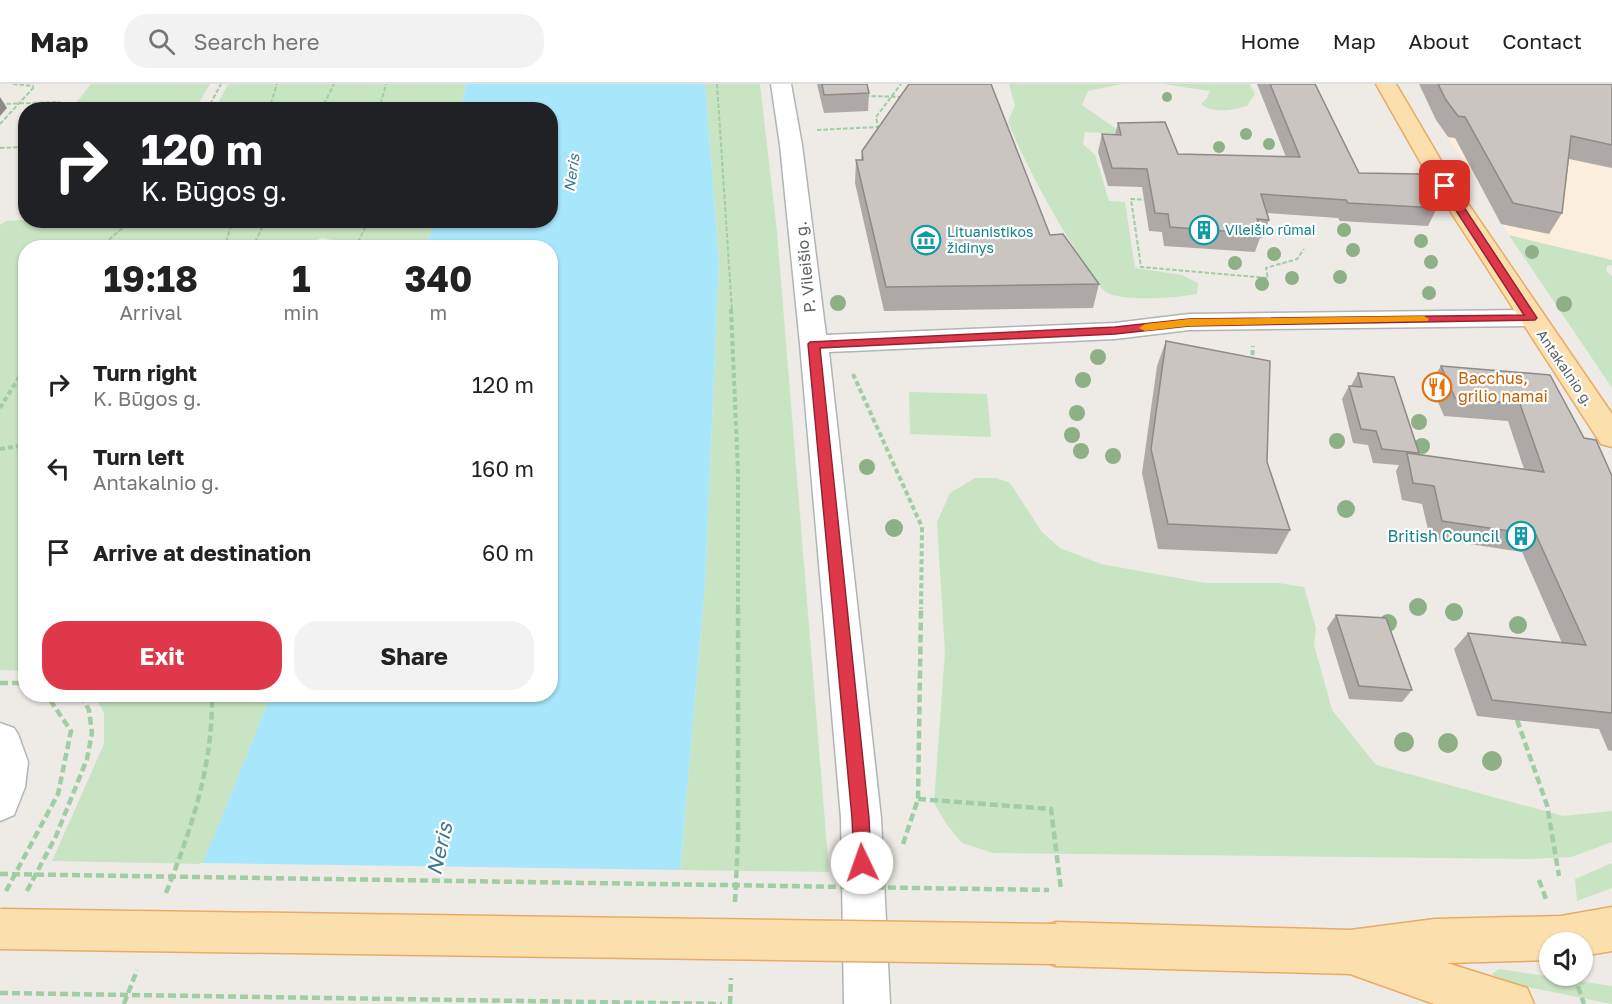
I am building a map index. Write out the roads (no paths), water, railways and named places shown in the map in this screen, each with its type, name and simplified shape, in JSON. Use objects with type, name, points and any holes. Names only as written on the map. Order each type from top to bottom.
[{"type":"main road","name":"Antakalnio g.","points":[[1386,84],[1445,186],[1612,437]]},
{"type":"main road","points":[[11,914],[1350,952],[1435,941],[1561,938],[1612,929]]},
{"type":"main road","points":[[1350,952],[1448,986],[1511,1004]]},
{"type":"street","name":"P. Vileišio g.","points":[[781,84],[826,344],[861,818],[867,1004]]},
{"type":"street","points":[[826,344],[1115,331],[1189,322],[1531,318]]},
{"type":"street","points":[[0,740],[6,746],[8,763],[7,783],[0,802]]},
{"type":"water","name":"Neris","points":[[466,84],[705,84],[719,260],[705,584],[680,870],[146,1004],[268,702],[558,702],[558,240],[428,240],[433,228],[558,228],[558,102],[462,102]]},
{"type":"place","name":"Vileišio rūmai","points":[[1204,230]]},
{"type":"place","name":"Lituanistikos židinys","points":[[926,240]]},
{"type":"place","name":"Bacchus, grilio namai","points":[[1437,387]]},
{"type":"place","name":"British Council","points":[[1521,536]]}]
